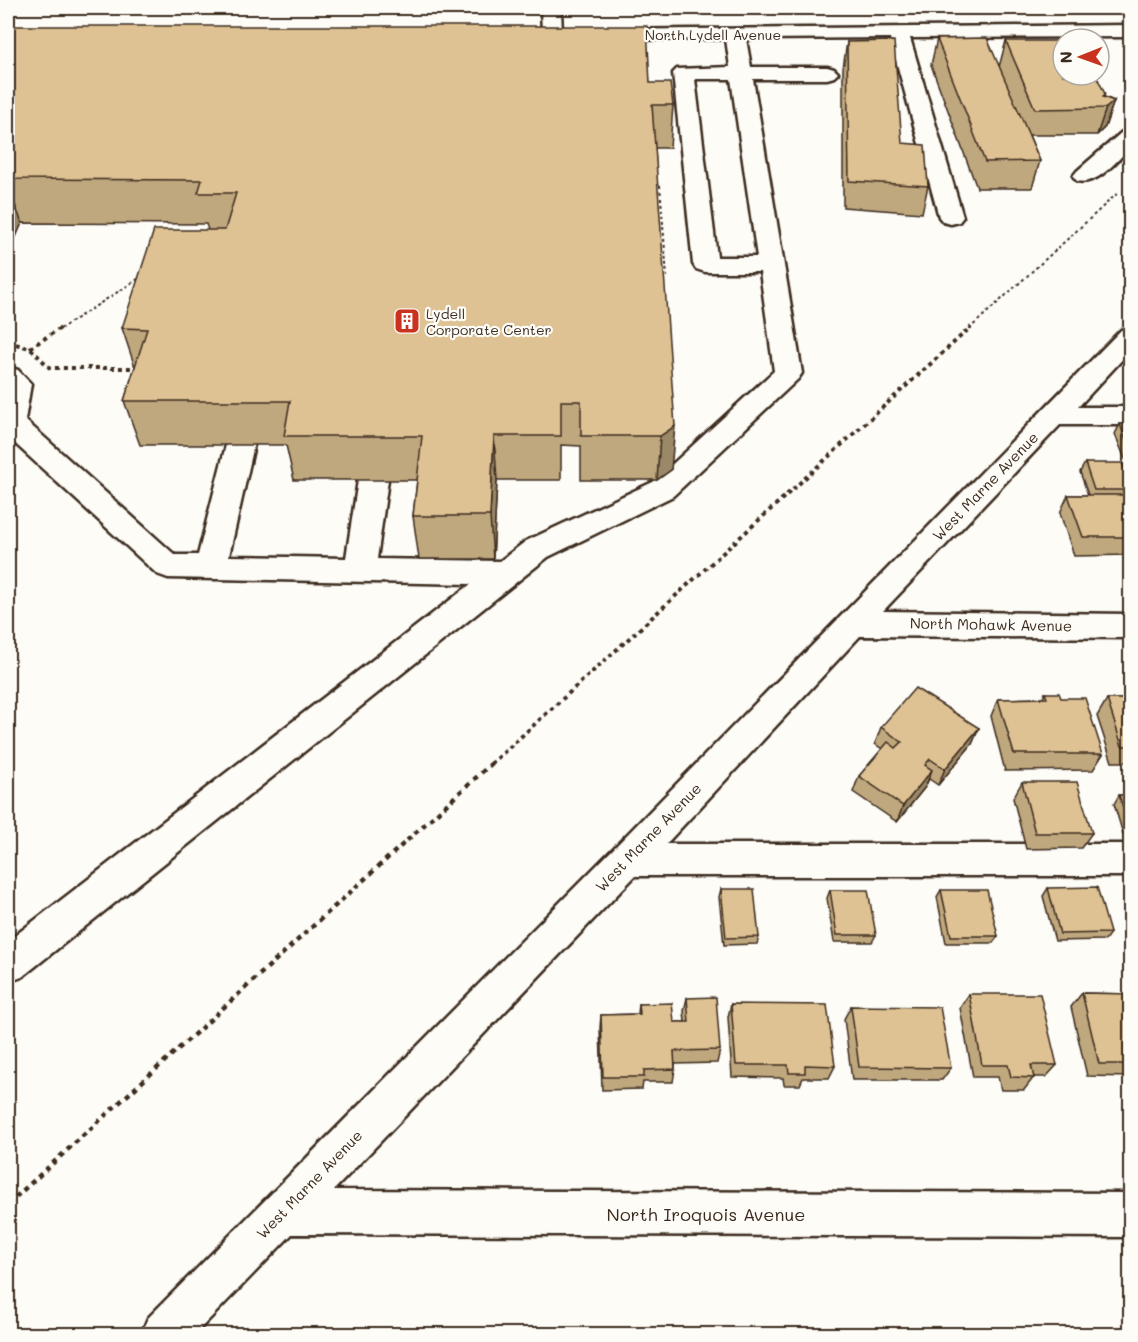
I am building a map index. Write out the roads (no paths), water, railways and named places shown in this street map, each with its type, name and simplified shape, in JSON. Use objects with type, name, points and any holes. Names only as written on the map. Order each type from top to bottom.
[{"type":"street","name":"North Lydell Avenue","points":[[551,8],[542,34],[898,32],[1082,22],[1129,34]]},
{"type":"street","points":[[633,14],[633,35]]},
{"type":"street","points":[[898,32],[951,217]]},
{"type":"street","points":[[8,964],[537,549],[663,489],[789,373],[735,34]]},
{"type":"street","points":[[771,265],[705,264],[684,73],[827,73]]},
{"type":"street","points":[[1085,176],[1131,137]]},
{"type":"street","name":"West Marne Avenue","points":[[164,1335],[627,860],[852,623],[1131,336]]},
{"type":"street","points":[[8,376],[17,384],[9,426],[168,566],[507,573]]},
{"type":"street","points":[[1053,416],[1131,416]]},
{"type":"street","points":[[211,567],[240,445]]},
{"type":"street","points":[[360,570],[373,480]]},
{"type":"street","name":"North Mohawk Avenue","points":[[852,623],[1131,626]]},
{"type":"street","points":[[627,860],[1131,860]]},
{"type":"street","name":"North Iroquois Avenue","points":[[282,1212],[1131,1215]]},
{"type":"place","name":"Lydell Corporate Center","points":[[407,321]]}]
